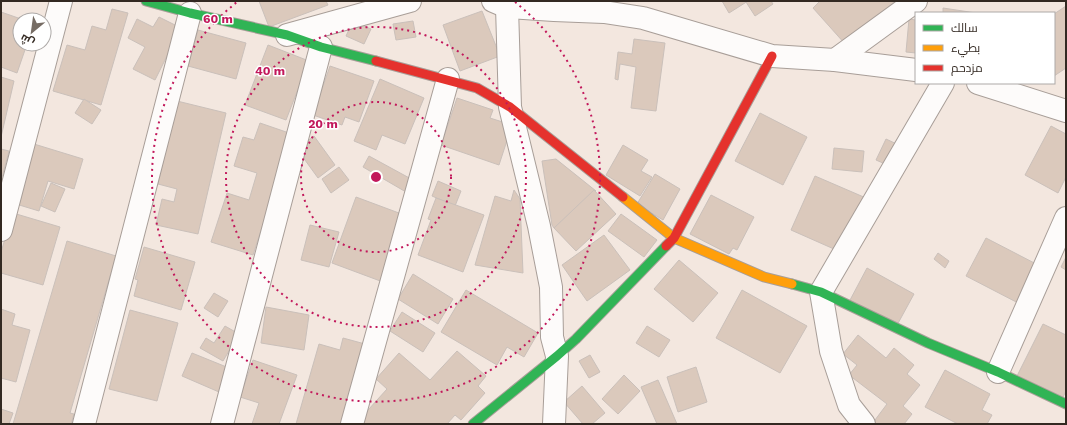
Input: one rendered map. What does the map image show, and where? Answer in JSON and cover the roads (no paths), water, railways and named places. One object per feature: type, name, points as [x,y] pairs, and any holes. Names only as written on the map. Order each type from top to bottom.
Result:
[{"type":"street","points":[[1,230],[61,1]]},
{"type":"street","points":[[146,1],[190,13],[286,35],[321,46],[477,88],[510,107],[674,238],[764,277],[821,292],[928,343],[998,372],[1066,404]]},
{"type":"street","points":[[286,35],[410,1]]},
{"type":"street","points":[[835,60],[916,1]]},
{"type":"street","points":[[554,424],[557,356],[552,337],[551,287],[539,226],[510,107],[500,4],[554,10],[612,6],[643,18],[772,56],[835,60],[915,70]]},
{"type":"street","points":[[84,424],[190,13]]},
{"type":"street","points":[[222,424],[321,46]]},
{"type":"street","points":[[473,424],[576,339],[674,238],[772,56]]},
{"type":"street","points":[[352,424],[448,79]]},
{"type":"street","points":[[864,424],[849,405],[831,352],[821,292],[942,84]]},
{"type":"street","points":[[981,84],[1066,111]]},
{"type":"street","points":[[998,372],[1066,218]]}]
